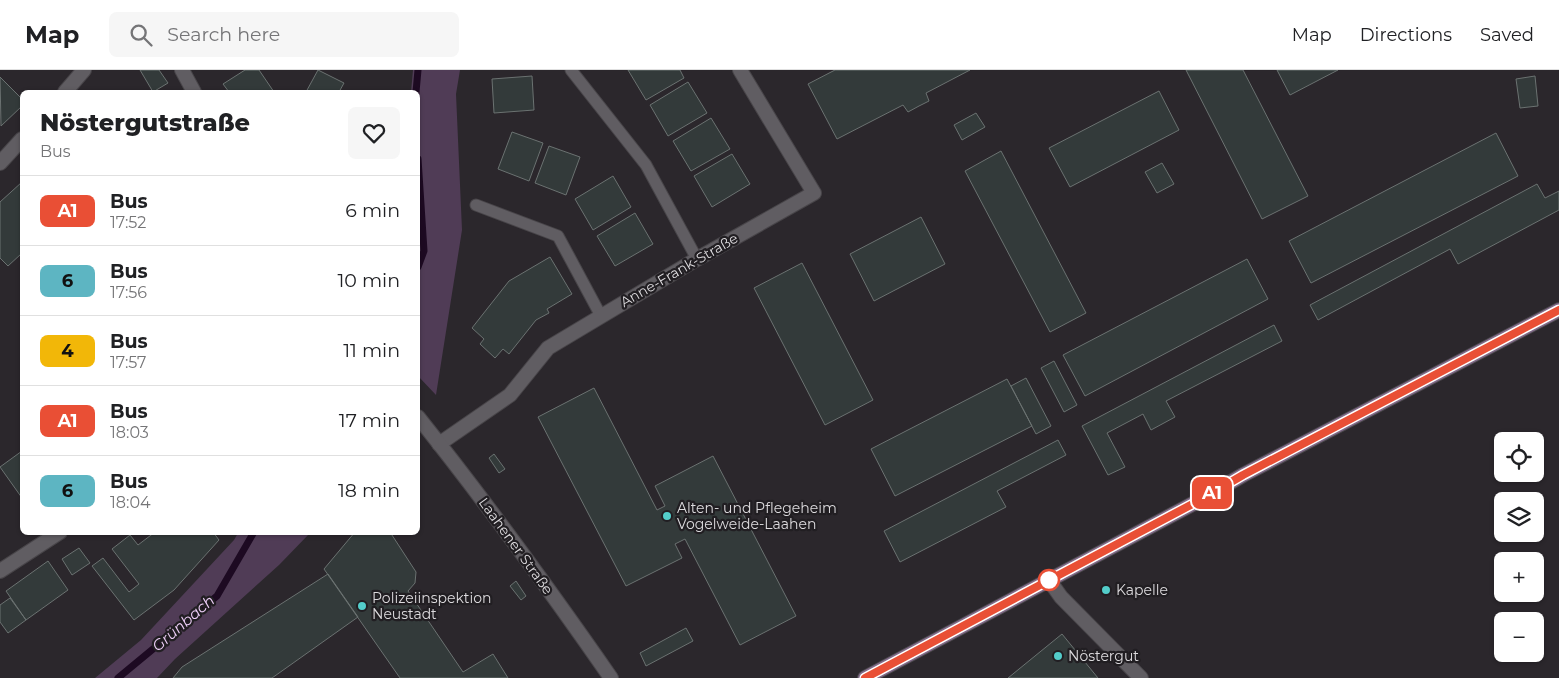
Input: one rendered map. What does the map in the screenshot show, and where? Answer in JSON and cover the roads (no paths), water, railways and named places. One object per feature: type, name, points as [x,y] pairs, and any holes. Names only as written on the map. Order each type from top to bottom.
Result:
[{"type":"main road","points":[[865,678],[883,674],[1049,580],[1202,499],[1243,475],[1559,310]]},
{"type":"street","points":[[67,90],[84,70]]},
{"type":"street","points":[[182,70],[193,90]]},
{"type":"street","name":"Anne-Frank-Straße","points":[[439,444],[510,395],[548,348],[814,192],[740,70]]},
{"type":"street","points":[[0,163],[20,141]]},
{"type":"street","name":"Laahener Straße","points":[[420,420],[535,570],[611,678]]},
{"type":"street","points":[[0,571],[55,535]]},
{"type":"street","points":[[1049,580],[1061,597],[1142,678]]},
{"type":"lane","points":[[571,70],[646,165],[697,259]]},
{"type":"lane","points":[[476,206],[558,236],[601,316]]},
{"type":"waterway","name":"Grünbach","points":[[416,90],[418,70]]},
{"type":"waterway","name":"Grünbach","points":[[420,190],[424,251],[420,262]]},
{"type":"waterway","name":"Grünbach","points":[[118,678],[217,596],[252,535]]},
{"type":"place","name":"Alten- und Pflegeheim Vogelweide-Laahen","points":[[667,516]]},
{"type":"place","name":"Kapelle","points":[[1106,590]]},
{"type":"place","name":"Polizeiinspektion Neustadt","points":[[362,606]]},
{"type":"place","name":"Nöstergut","points":[[1058,656]]}]
